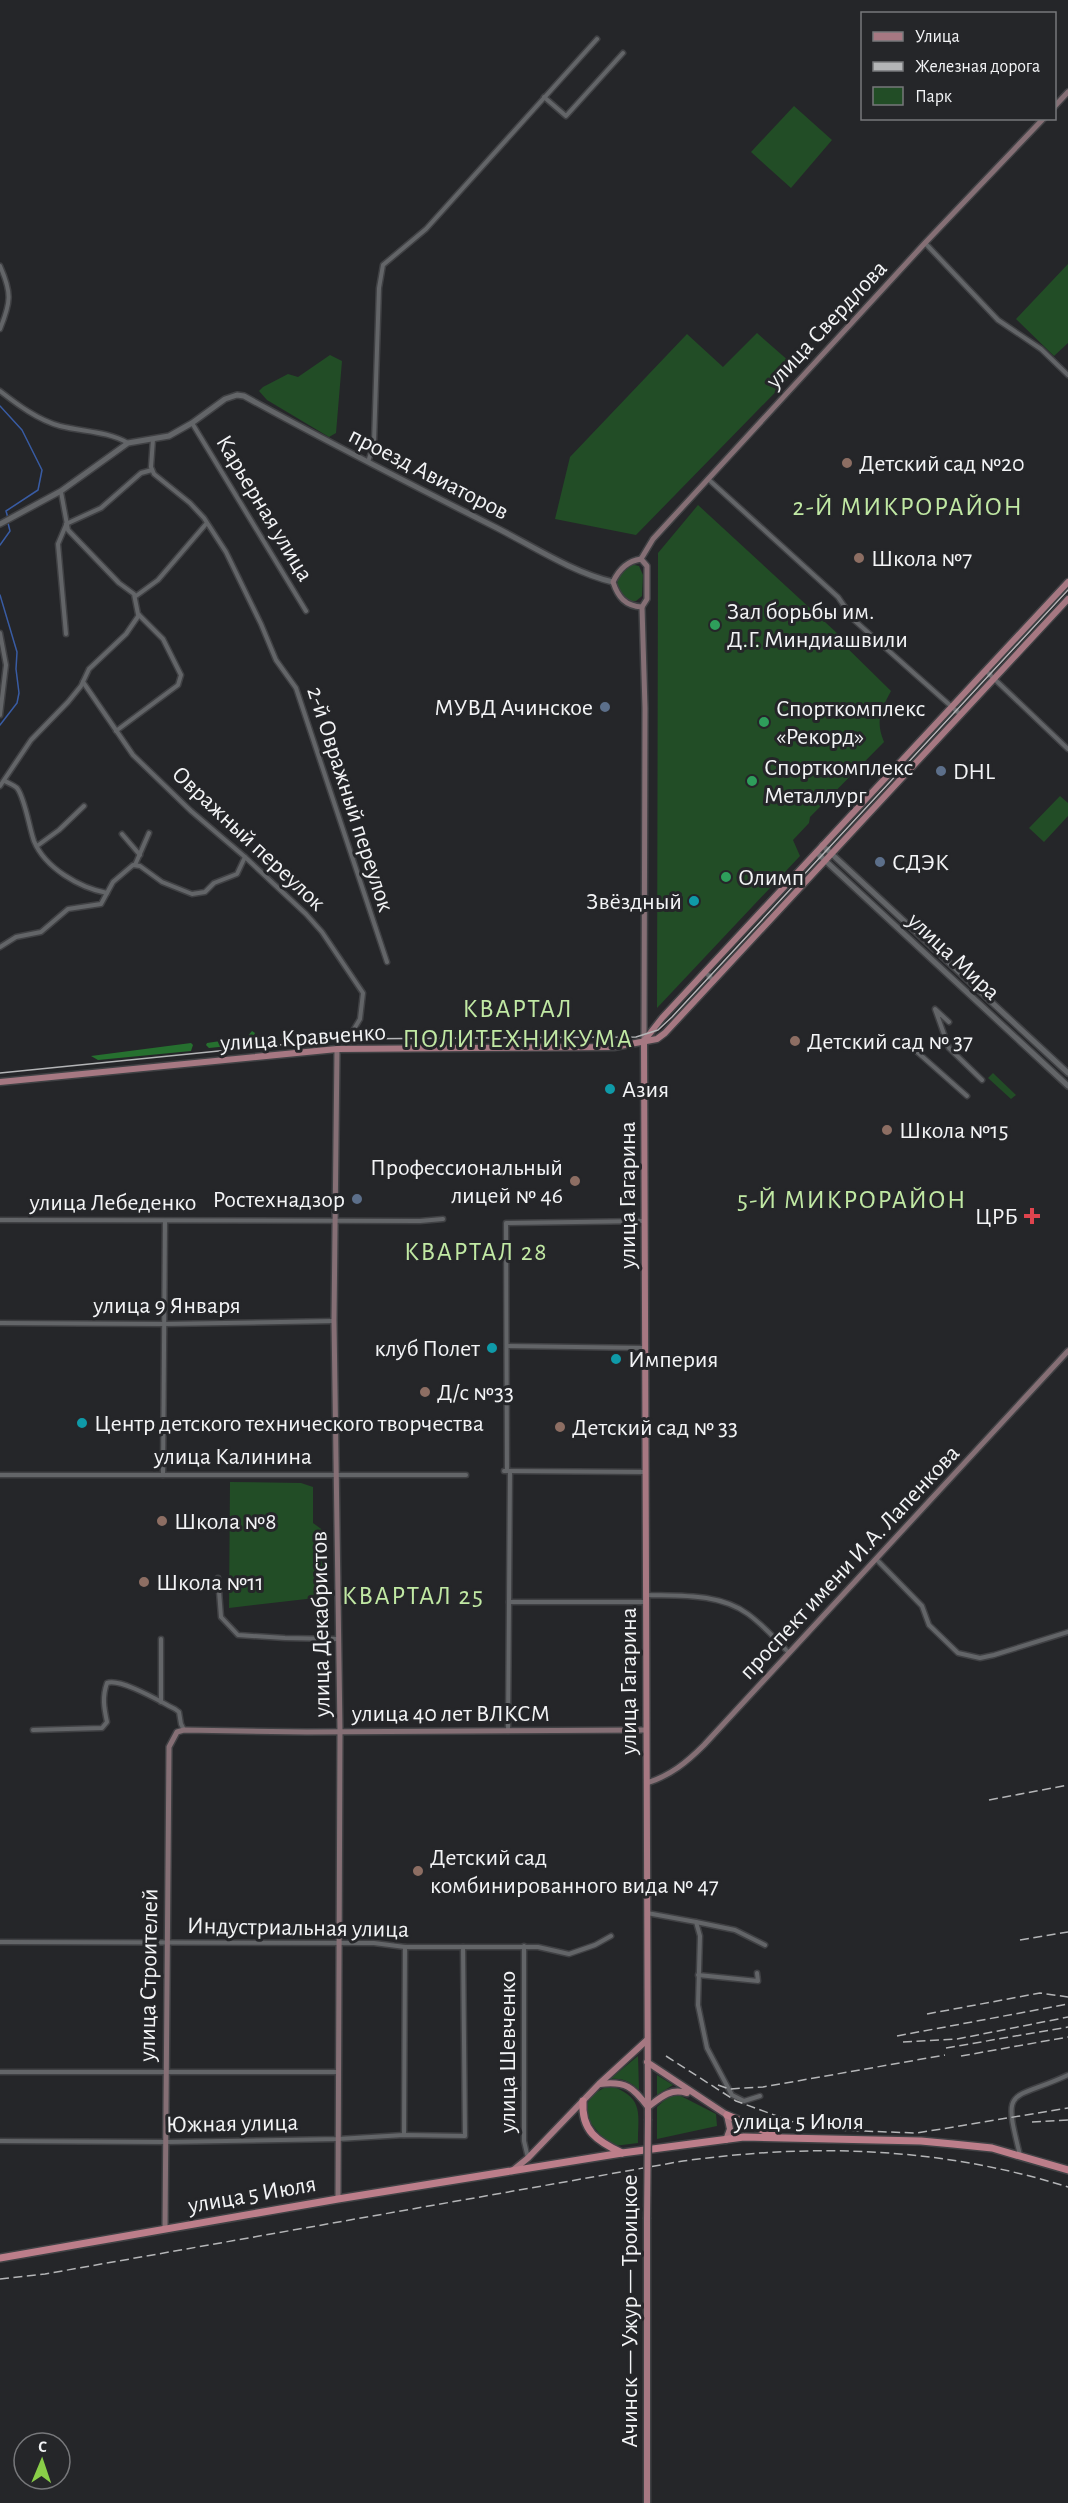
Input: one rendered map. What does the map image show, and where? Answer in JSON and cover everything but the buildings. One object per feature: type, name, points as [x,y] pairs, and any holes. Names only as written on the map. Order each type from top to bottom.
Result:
[{"type":"highway","points":[[583,2101],[582,2114],[585,2124],[602,2143],[622,2153]]},
{"type":"highway","points":[[727,2115],[782,2137]]},
{"type":"highway","name":"улица 5 Июля","points":[[0,2258],[338,2199],[622,2153],[726,2140],[782,2137],[921,2141],[992,2148],[1068,2170]]},
{"type":"main road","points":[[1056,105],[1068,92]]},
{"type":"main road","name":"улица Свердлова","points":[[641,559],[653,539],[1042,120]]},
{"type":"main road","points":[[641,559],[647,566],[648,591],[648,599],[642,607],[627,604],[616,592],[613,582],[616,575],[631,560],[641,559]]},
{"type":"main road","points":[[644,1041],[834,832],[1068,582]]},
{"type":"main road","name":"улица Кравченко","points":[[0,1082],[337,1049],[614,1047],[657,1039],[714,981],[1068,599]]},
{"type":"main road","name":"улица Гагарина","points":[[642,607],[645,708],[646,1913]]},
{"type":"main road","name":"улица Декабристов","points":[[337,1049],[334,1321],[340,1731],[338,2199]]},
{"type":"main road","name":"проспект имени И.А. Лапенкова","points":[[647,1783],[683,1766],[1068,1351]]},
{"type":"main road","name":"улица 40 лет ВЛКСМ","points":[[184,1730],[646,1730]]},
{"type":"main road","name":"улица Строителей","points":[[165,2229],[169,1747],[177,1732],[184,1730]]},
{"type":"main road","name":"Ачинск — Ужур — Троицкое","points":[[646,1913],[647,2503]]},
{"type":"main road","points":[[511,2172],[528,2158],[599,2084],[647,2040]]},
{"type":"main road","points":[[647,2062],[727,2115],[730,2129],[726,2140]]},
{"type":"main road","points":[[599,2084],[616,2082],[632,2088],[648,2108],[668,2092],[677,2091],[694,2095]]},
{"type":"main road","points":[[528,2158],[529,2169]]},
{"type":"street","points":[[368,462],[374,443],[379,288],[383,265],[426,229],[597,39]]},
{"type":"street","points":[[544,97],[566,116],[623,52]]},
{"type":"street","points":[[926,243],[998,320],[1041,349],[1068,375]]},
{"type":"street","points":[[0,266],[8,286],[10,299],[0,329]]},
{"type":"street","points":[[0,391],[41,418],[59,426],[114,435],[128,443]]},
{"type":"street","name":"проезд Авиаторов","points":[[192,423],[231,396],[244,396],[368,462],[598,578],[613,582]]},
{"type":"street","points":[[2,523],[61,491],[128,443],[169,436],[192,423]]},
{"type":"street","name":"Карьерная улица","points":[[192,423],[306,611]]},
{"type":"street","points":[[66,634],[58,544],[66,524],[101,508],[144,471],[152,470],[153,440]]},
{"type":"street","name":"2-й Овражный переулок","points":[[152,470],[166,486],[194,506],[224,549],[276,660],[292,679],[303,703],[387,962]]},
{"type":"street","points":[[708,479],[838,597],[854,620],[961,715]]},
{"type":"street","points":[[61,491],[68,530],[119,583],[136,596],[139,615],[163,639],[182,678],[178,686],[116,731]]},
{"type":"street","points":[[136,596],[158,580],[206,524]]},
{"type":"street","points":[[0,786],[31,740],[68,702],[89,669],[126,634],[139,615]]},
{"type":"street","points":[[0,633],[6,664],[0,715]]},
{"type":"street","points":[[986,671],[1068,749]]},
{"type":"street","name":"Овражный переулок","points":[[83,681],[116,731],[147,769],[191,811],[245,856],[312,920],[362,988],[364,997],[360,1019],[354,1029]]},
{"type":"street","points":[[930,730],[939,738]]},
{"type":"street","points":[[5,781],[18,789],[36,846],[49,863],[86,887],[107,893]]},
{"type":"street","points":[[870,794],[879,802]]},
{"type":"street","points":[[36,846],[59,830],[84,806]]},
{"type":"street","points":[[834,832],[843,840]]},
{"type":"street","points":[[0,946],[16,938],[41,932],[68,909],[101,904],[116,879],[135,865],[149,833]]},
{"type":"street","points":[[122,834],[140,855]]},
{"type":"street","name":"улица Мира","points":[[822,845],[1068,1073]]},
{"type":"street","name":"улица Мира","points":[[816,852],[1068,1086]]},
{"type":"street","points":[[135,865],[140,866],[162,882],[188,893],[198,894],[205,892],[214,882],[237,874],[245,856]]},
{"type":"street","points":[[800,869],[809,877]]},
{"type":"street","points":[[771,901],[781,909]]},
{"type":"street","points":[[705,972],[714,981]]},
{"type":"street","points":[[949,1022],[935,1009],[949,1048],[982,1080]]},
{"type":"street","points":[[657,1025],[665,1033]]},
{"type":"street","points":[[1018,1039],[1023,1031]]},
{"type":"street","points":[[907,1043],[967,1096]]},
{"type":"street","name":"улица Лебеденко","points":[[0,1221],[443,1219]]},
{"type":"street","points":[[164,1475],[165,1221]]},
{"type":"street","points":[[508,1731],[506,1223],[644,1221]]},
{"type":"street","name":"улица 9 Января","points":[[0,1323],[164,1324],[334,1321]]},
{"type":"street","points":[[507,1346],[645,1348]]},
{"type":"street","points":[[507,1471],[646,1472]]},
{"type":"street","name":"улица Калинина","points":[[0,1475],[466,1475]]},
{"type":"street","points":[[876,1559],[922,1606],[929,1625],[958,1653],[980,1658],[1068,1632]]},
{"type":"street","points":[[218,1578],[220,1617],[238,1635],[338,1639]]},
{"type":"street","points":[[509,1602],[698,1597],[735,1607],[760,1623],[789,1653]]},
{"type":"street","points":[[161,1639],[161,1702]]},
{"type":"street","points":[[33,1730],[102,1728],[107,1722],[103,1701],[104,1690],[110,1681],[122,1684],[179,1712],[184,1730]]},
{"type":"street","points":[[646,1913],[735,1930],[765,1945]]},
{"type":"street","points":[[696,1922],[700,1936],[698,2005],[707,2048],[732,2095],[744,2101],[760,2096]]},
{"type":"street","name":"Индустриальная улица","points":[[0,1942],[374,1943],[405,1947],[524,1946],[547,1948],[568,1954],[595,1945],[611,1936]]},
{"type":"street","name":"улица Шевченко","points":[[524,1946],[524,2141],[528,2158]]},
{"type":"street","points":[[404,2134],[405,1947]]},
{"type":"street","name":"Южная улица","points":[[0,2141],[166,2142],[338,2139],[404,2134],[465,2136],[463,1947]]},
{"type":"street","points":[[698,1974],[758,1981],[757,1973]]},
{"type":"street","points":[[0,2072],[338,2072]]},
{"type":"street","points":[[1020,2155],[1011,2118],[1012,2100],[1019,2093],[1068,2075]]},
{"type":"green space","points":[[794,106],[832,140],[791,188],[751,152]]},
{"type":"green space","points":[[1068,264],[1068,343],[1054,356],[1016,319]]},
{"type":"green space","points":[[757,333],[798,369],[636,535],[555,519],[570,457],[687,334],[723,367]]},
{"type":"green space","points":[[330,355],[342,361],[336,433],[329,437],[267,400],[259,391],[288,374],[298,377]]},
{"type":"green space","name":"Спорткомплекс Металлург","points":[[698,505],[838,634],[836,637],[891,691],[880,715],[884,742],[810,817],[809,823],[793,840],[800,856],[657,1008],[658,553]]},
{"type":"green space","points":[[630,564],[639,566],[643,575],[642,596],[636,601],[627,601],[617,586],[618,576]]},
{"type":"green space","points":[[1060,796],[1068,803],[1068,816],[1044,842],[1029,828]]},
{"type":"green space","points":[[252,1031],[255,1033],[248,1044],[209,1048],[206,1045],[247,1037]]},
{"type":"green space","points":[[191,1043],[193,1045],[191,1051],[98,1060],[91,1056]]},
{"type":"green space","points":[[993,1073],[1016,1095],[1011,1099],[988,1078]]},
{"type":"green space","points":[[230,1482],[301,1483],[313,1487],[313,1523],[324,1531],[324,1597],[229,1608]]},
{"type":"green space","points":[[638,2056],[639,2090],[626,2081],[610,2079]]},
{"type":"green space","points":[[657,2075],[673,2085],[657,2095]]},
{"type":"green space","points":[[614,2087],[635,2102],[638,2116],[638,2143],[614,2146],[607,2143],[585,2116],[585,2106],[595,2093],[604,2088]]},
{"type":"green space","points":[[679,2095],[716,2114],[717,2126],[657,2139],[657,2107],[668,2097]]},
{"type":"waterway","points":[[0,406],[22,430],[42,470],[38,490],[6,511],[8,518]]},
{"type":"waterway","points":[[0,545],[10,531],[8,523]]},
{"type":"waterway","points":[[0,595],[17,652],[16,669],[19,693],[17,703],[0,725]]},
{"type":"tram line","points":[[0,1073],[339,1039],[636,1037],[658,1030],[1068,590]]},
{"type":"railway","points":[[989,1800],[1068,1785]]},
{"type":"railway","points":[[1020,1940],[1068,1932]]},
{"type":"railway","points":[[927,2014],[1040,1993],[1068,1997]]},
{"type":"railway","points":[[897,2036],[1068,2004]]},
{"type":"railway","points":[[903,2042],[957,2039],[1068,2017]]},
{"type":"railway","points":[[946,2048],[1068,2027]]},
{"type":"railway","points":[[961,2056],[1068,2037]]},
{"type":"railway","points":[[718,2085],[729,2089],[763,2087],[945,2055]]},
{"type":"railway","points":[[666,2056],[736,2101],[799,2124],[834,2130],[917,2133],[1068,2108]]},
{"type":"railway","points":[[1032,2122],[1068,2120]]},
{"type":"railway","points":[[0,2279],[45,2274],[683,2161],[732,2155],[829,2151],[925,2156],[1020,2174],[1068,2187]]},
{"type":"place","name":"Детский сад №20","points":[[847,463]]},
{"type":"place","name":"Школа №7","points":[[859,558]]},
{"type":"place","name":"Зал борьбы им. Д.Г. Миндиашвили","points":[[715,625]]},
{"type":"place","name":"МУВД Ачинское","points":[[605,707]]},
{"type":"place","name":"Спорткомплекс «Рекорд»","points":[[764,722]]},
{"type":"place","name":"DHL","points":[[941,771]]},
{"type":"place","name":"Спорткомплекс Металлург","points":[[752,781]]},
{"type":"place","name":"СДЭК","points":[[880,862]]},
{"type":"place","name":"Олимп","points":[[726,877]]},
{"type":"place","name":"Звёздный","points":[[694,901]]},
{"type":"place","name":"Детский сад № 37","points":[[795,1041]]},
{"type":"place","name":"Азия","points":[[610,1089]]},
{"type":"place","name":"Школа №15","points":[[887,1130]]},
{"type":"place","name":"Профессиональный лицей № 46","points":[[575,1181]]},
{"type":"place","name":"Ростехнадзор","points":[[357,1199]]},
{"type":"place","name":"ЦРБ","points":[[1032,1216]]},
{"type":"place","name":"клуб Полет","points":[[492,1348]]},
{"type":"place","name":"Империя","points":[[616,1359]]},
{"type":"place","name":"Д/с №33","points":[[425,1392]]},
{"type":"place","name":"Центр детского технического творчества","points":[[82,1423]]},
{"type":"place","name":"Детский сад № 33","points":[[560,1427]]},
{"type":"place","name":"Школа №8","points":[[162,1521]]},
{"type":"place","name":"Школа №11","points":[[144,1582]]},
{"type":"place","name":"Детский сад комбинированного вида № 47","points":[[418,1871]]},
{"type":"district","name":"2-Й МИКРОРАЙОН","points":[[908,506]]},
{"type":"district","name":"КВАРТАЛ ПОЛИТЕХНИКУМА","points":[[518,1023]]},
{"type":"district","name":"5-Й МИКРОРАЙОН","points":[[852,1199]]},
{"type":"district","name":"КВАРТАЛ 28","points":[[476,1251]]},
{"type":"district","name":"КВАРТАЛ 25","points":[[413,1595]]}]
